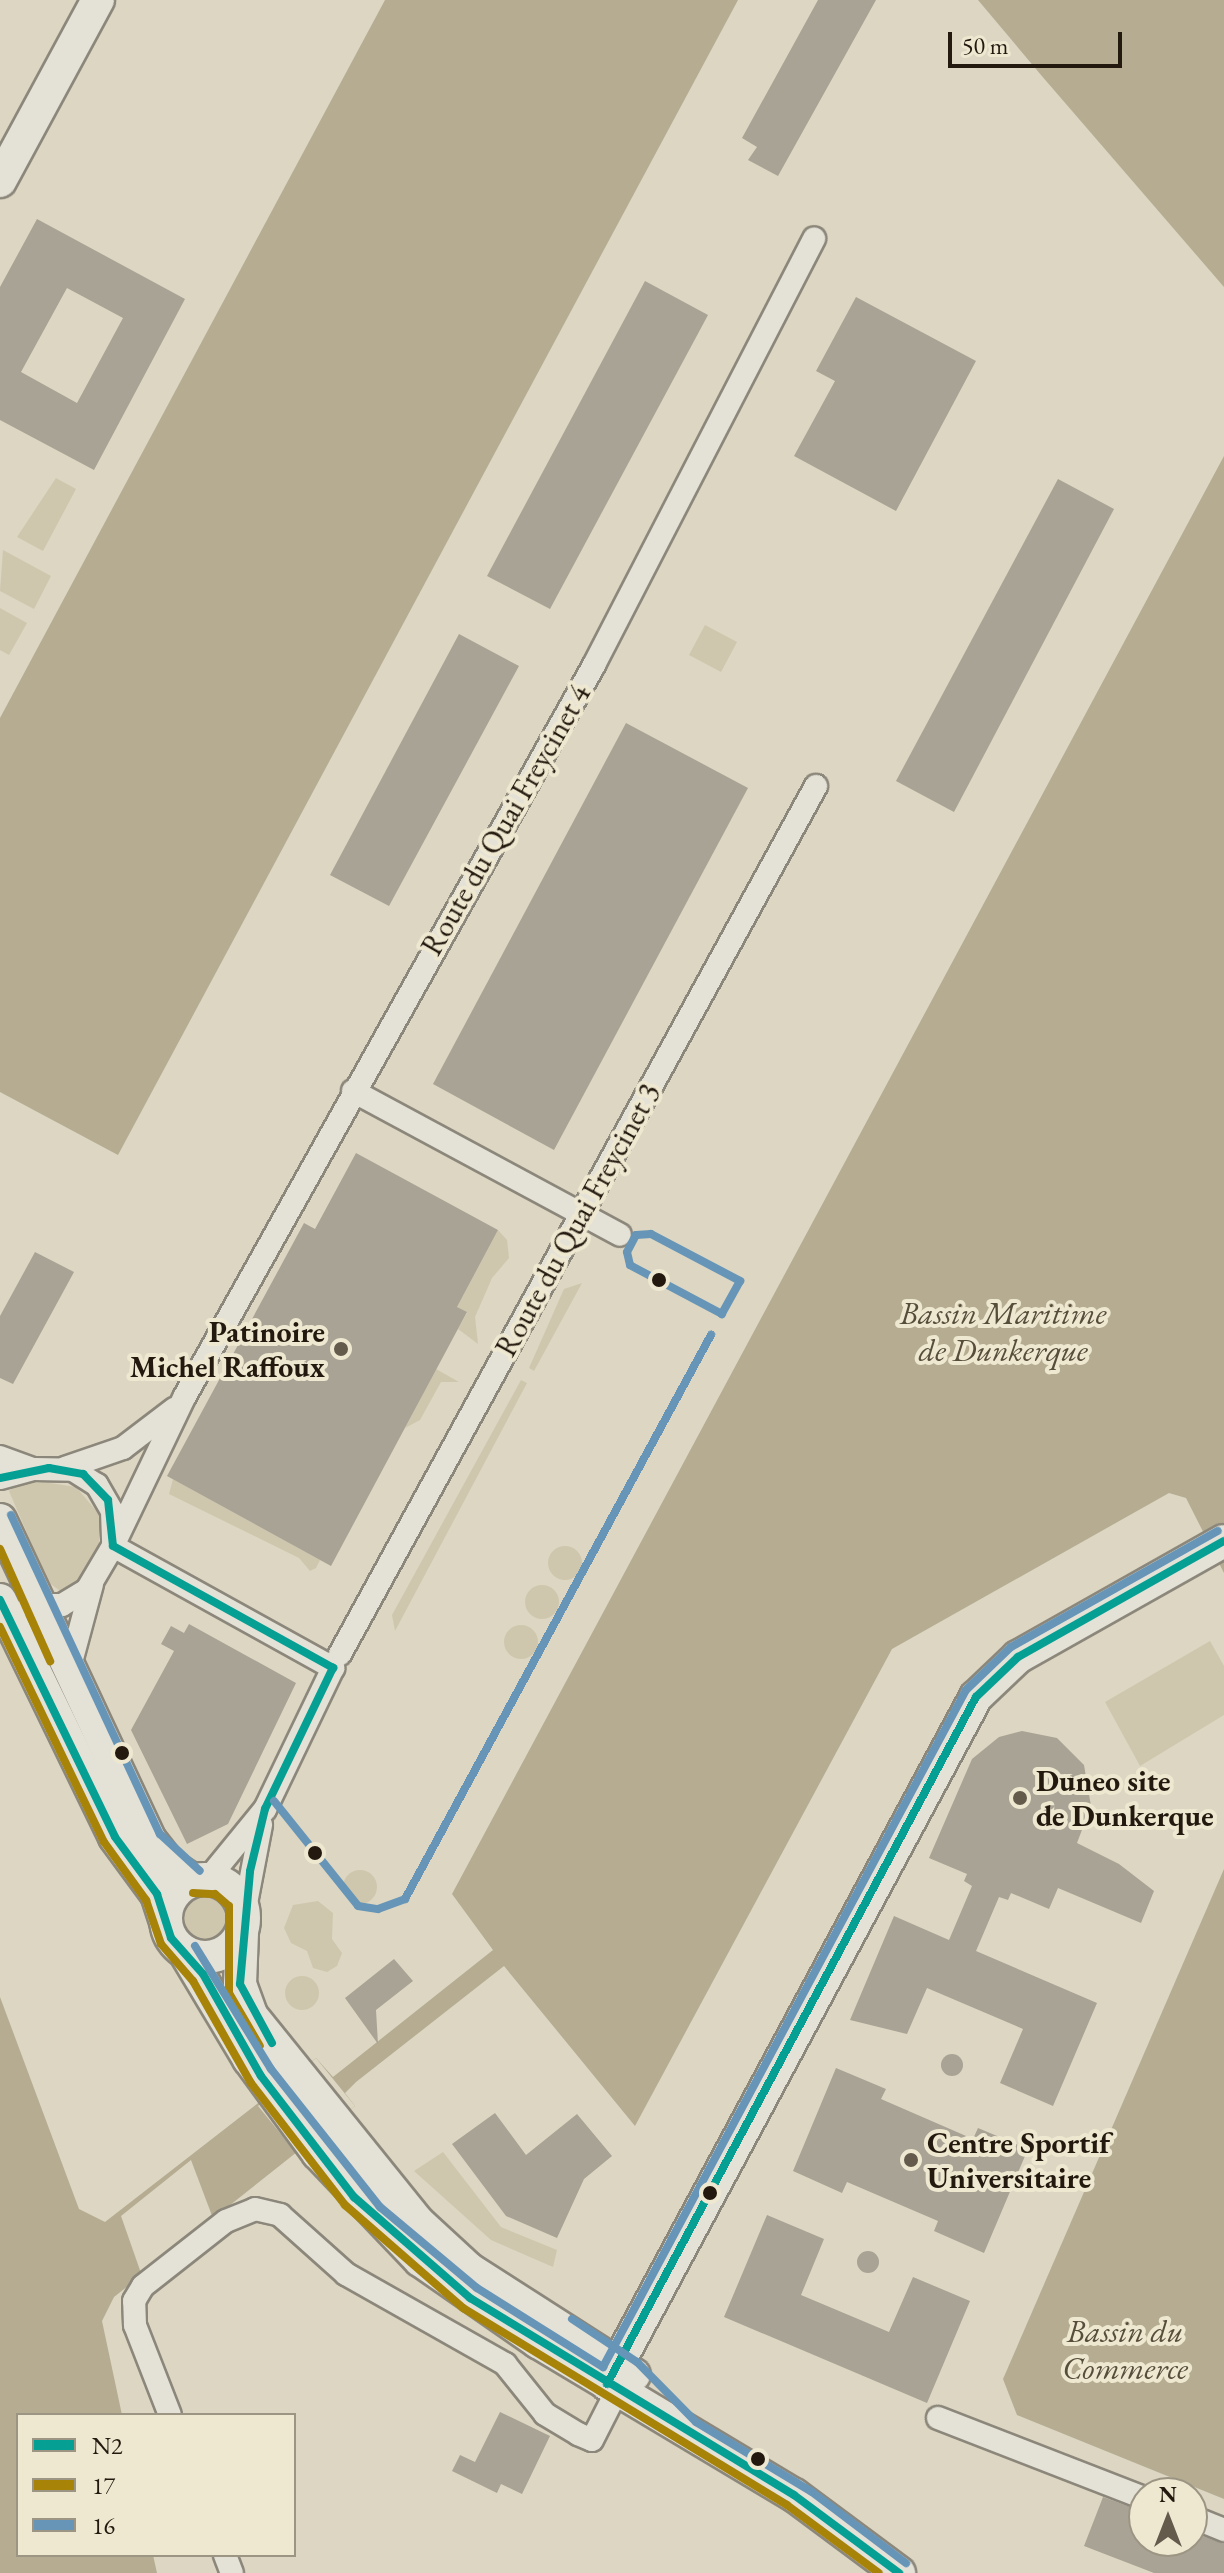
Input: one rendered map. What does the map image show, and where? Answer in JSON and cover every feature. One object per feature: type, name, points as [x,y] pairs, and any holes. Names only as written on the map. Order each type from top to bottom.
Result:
[{"type":"main road","points":[[0,181],[98,0]]},
{"type":"main road","points":[[0,1520],[150,1840],[170,1866],[200,1880],[231,1889],[243,1923],[244,1998],[272,2066],[318,2153],[420,2260],[618,2377]]},
{"type":"main road","points":[[618,2377],[976,1697],[1018,1657],[1224,1541]]},
{"type":"main road","points":[[0,1600],[115,1837],[157,1894],[166,1922],[185,1952],[272,2066],[344,2131],[456,2260],[689,2432],[806,2502],[899,2573]]},
{"type":"main road","points":[[166,1922],[175,1893],[200,1880]]},
{"type":"main road","points":[[185,1952],[219,1955],[243,1923]]},
{"type":"street","name":"Route du Quai Freycinet 4","points":[[69,1671],[92,1584],[185,1396],[594,665],[814,238]]},
{"type":"street","name":"Route du Quai Freycinet 3","points":[[243,1923],[265,1809],[337,1661],[816,786]]},
{"type":"street","points":[[353,1091],[620,1235]]},
{"type":"street","name":"Route du Quai Freycinet 4","points":[[63,1469],[123,1448],[185,1396]]},
{"type":"street","points":[[0,1457],[34,1469]]},
{"type":"street","points":[[0,1478],[34,1469],[63,1469],[83,1474],[102,1491],[112,1511],[113,1546],[337,1661]]},
{"type":"street","points":[[0,1588],[39,1607],[69,1603],[92,1584]]},
{"type":"street","name":"Route du Quai Freycinet 3","points":[[200,1880],[265,1809]]},
{"type":"street","points":[[169,2413],[133,2319],[134,2301],[143,2286],[226,2221],[255,2209],[280,2215],[346,2274],[505,2364],[545,2414],[570,2430],[592,2440],[618,2377]]},
{"type":"street","points":[[938,2418],[1128,2492]]},
{"type":"shaded area","points":[[56,478],[76,489],[43,551],[17,537]]},
{"type":"shaded area","points":[[3,550],[51,576],[34,609],[0,591]]},
{"type":"shaded area","points":[[0,608],[27,623],[9,655],[0,650]]},
{"type":"shaded area","points":[[705,625],[737,642],[721,672],[689,655]]},
{"type":"shaded area","points":[[498,1230],[507,1240],[509,1258],[492,1278],[475,1317],[478,1344],[458,1329],[467,1313],[457,1307]]},
{"type":"shaded area","points":[[582,1283],[534,1371],[529,1368],[564,1289]]},
{"type":"shaded area","points":[[436,1369],[459,1382],[441,1382],[420,1420],[405,1428]]},
{"type":"shaded area","points":[[521,1380],[527,1383],[395,1631],[392,1615]]},
{"type":"shaded area","points":[[23,1479],[76,1487],[99,1514],[99,1550],[80,1584],[63,1593],[48,1582],[9,1491]]},
{"type":"shaded area","points":[[173,1479],[320,1560],[316,1568],[310,1571],[299,1558],[169,1494]]},
{"type":"shaded area","points":[[565,1546],[577,1551],[582,1563],[577,1575],[565,1580],[553,1575],[548,1563],[553,1551]]},
{"type":"shaded area","points":[[542,1585],[554,1590],[559,1602],[554,1614],[542,1619],[530,1614],[525,1602],[530,1590]]},
{"type":"shaded area","points":[[521,1625],[533,1630],[538,1642],[533,1654],[521,1659],[509,1654],[504,1642],[509,1630]]},
{"type":"shaded area","points":[[1210,1641],[1224,1666],[1224,1715],[1140,1766],[1105,1702]]},
{"type":"shaded area","points":[[360,1870],[372,1875],[377,1887],[372,1899],[360,1904],[348,1899],[343,1887],[348,1875]]},
{"type":"shaded area","points":[[205,1896],[221,1902],[227,1918],[221,1934],[205,1940],[189,1934],[183,1918],[189,1902]]},
{"type":"shaded area","points":[[318,1901],[333,1913],[332,1939],[342,1953],[337,1966],[327,1972],[313,1968],[307,1951],[291,1943],[284,1928],[293,1905]]},
{"type":"shaded area","points":[[302,1976],[314,1981],[319,1993],[314,2005],[302,2010],[290,2005],[285,1993],[290,1981]]},
{"type":"shaded area","points":[[443,2152],[501,2227],[557,2250],[553,2267],[491,2240],[414,2171]]},
{"type":"water","points":[[385,0],[738,0],[118,1155],[0,1092],[0,718]]},
{"type":"water","points":[[978,0],[1224,0],[1224,287],[1041,75]]},
{"type":"water","name":"Bassin Maritime de Dunkerque","points":[[1224,456],[1224,1573],[1186,1498],[1169,1493],[892,1649],[635,2126],[504,1966],[356,2082],[345,2093],[355,2106],[114,2297],[102,2321],[122,2413],[16,2413],[16,2557],[153,2557],[157,2573],[0,2573],[0,1997],[79,2209],[105,2222],[316,2058],[333,2077],[493,1950],[452,1894]]},
{"type":"water","name":"Bassin du Commerce","points":[[1224,1869],[1224,2499],[1208,2493],[1208,2477],[1170,2477],[1017,2415],[1003,2379]]},
{"type":"pier","points":[[316,2058],[355,2106],[297,2154],[258,2106]]},
{"type":"pier","points":[[191,2160],[214,2221],[142,2276],[121,2216]]},
{"type":"building","points":[[818,0],[876,0],[778,176],[748,160],[757,147],[742,138]]},
{"type":"building","points":[[37,219],[185,299],[94,470],[0,420],[0,287]],"holes":[[[67,288],[123,318],[77,403],[21,372]]]},
{"type":"building","points":[[645,281],[708,315],[550,609],[487,576]]},
{"type":"building","points":[[856,297],[976,361],[896,511],[794,456],[835,381],[816,371]]},
{"type":"building","points":[[1058,479],[1114,509],[954,812],[896,781]]},
{"type":"building","points":[[459,634],[519,666],[389,906],[330,875]]},
{"type":"building","points":[[626,723],[748,788],[554,1150],[433,1084]]},
{"type":"building","name":"Patinoire Michel Raffoux","points":[[356,1153],[498,1230],[457,1307],[467,1312],[331,1566],[167,1476],[304,1223],[315,1229]]},
{"type":"building","points":[[35,1252],[74,1272],[13,1384],[0,1378],[0,1316]]},
{"type":"building","points":[[189,1624],[296,1683],[228,1824],[187,1844],[131,1730],[174,1651],[161,1644],[171,1626],[184,1633]]},
{"type":"building","points":[[1022,1731],[1057,1738],[1084,1765],[1091,1806],[1077,1843],[1119,1864],[1154,1891],[1141,1923],[1058,1888],[1049,1909],[1011,1893],[1008,1900],[999,1897],[976,1951],[1097,2003],[1053,2106],[1000,2083],[1023,2029],[927,1988],[907,2034],[850,2020],[894,1916],[949,1940],[972,1886],[964,1881],[967,1874],[929,1858],[972,1759],[999,1737]]},
{"type":"building","points":[[394,1959],[413,1981],[376,2010],[378,2044],[345,1998]]},
{"type":"building","points":[[952,2054],[960,2057],[963,2065],[960,2073],[952,2076],[944,2073],[941,2065],[944,2057]]},
{"type":"building","name":"Centre Sportif Universitaire","points":[[836,2068],[886,2089],[881,2099],[973,2139],[978,2128],[1028,2149],[984,2253],[934,2231],[938,2221],[847,2182],[842,2193],[793,2171]]},
{"type":"building","points":[[495,2113],[526,2155],[577,2114],[612,2156],[584,2179],[557,2238],[506,2216],[452,2144]]},
{"type":"building","points":[[767,2215],[824,2239],[801,2295],[889,2332],[913,2277],[970,2301],[927,2403],[724,2317]]},
{"type":"building","points":[[868,2251],[876,2254],[879,2262],[876,2270],[868,2273],[860,2270],[857,2262],[860,2254]]},
{"type":"building","points":[[500,2412],[550,2436],[522,2494],[501,2484],[497,2493],[452,2471],[460,2455],[475,2462]]},
{"type":"building","points":[[1103,2497],[1128,2506],[1128,2557],[1208,2557],[1208,2538],[1224,2544],[1224,2573],[1154,2573],[1084,2546]]},
{"type":"transit line","name":"16","points":[[651,1234],[740,1281],[722,1314],[630,1265],[627,1252],[636,1235],[651,1234]]},
{"type":"transit line","name":"16","points":[[274,1801],[358,1906],[378,1909],[405,1899],[711,1335]]},
{"type":"transit line","name":"N2","points":[[0,1478],[49,1468],[83,1474],[108,1500],[113,1546]]},
{"type":"transit line","name":"16","points":[[11,1515],[160,1834],[200,1871]]},
{"type":"transit line","name":"16","points":[[195,1946],[271,2069],[380,2207],[477,2288],[603,2367],[966,1690],[1011,1647],[1218,1531]]},
{"type":"transit line","name":"N2","points":[[607,2384],[976,1697],[1018,1657],[1224,1541]]},
{"type":"transit line","name":"N2","points":[[113,1546],[333,1668]]},
{"type":"transit line","name":"17","points":[[0,1549],[50,1661]]},
{"type":"transit line","name":"N2","points":[[0,1600],[115,1837],[157,1894],[171,1938],[203,1974],[261,2076],[354,2197],[470,2298],[794,2495],[899,2573]]},
{"type":"transit line","name":"17","points":[[0,1627],[104,1842],[146,1900],[161,1944],[193,1981],[251,2083],[345,2205],[463,2308],[787,2505],[879,2573]]},
{"type":"transit line","name":"N2","points":[[272,2043],[240,1984],[250,1871],[265,1809],[333,1668]]},
{"type":"transit line","name":"17","points":[[193,1893],[215,1894],[229,1906],[229,1993],[260,2046]]},
{"type":"transit line","name":"16","points":[[572,2319],[637,2362],[696,2422],[812,2492],[906,2563]]},
{"type":"place","name":"Patinoire Michel Raffoux","points":[[341,1349]]},
{"type":"place","name":"Duneo site de Dunkerque","points":[[1020,1798]]},
{"type":"place","name":"Centre Sportif Universitaire","points":[[911,2160]]}]
